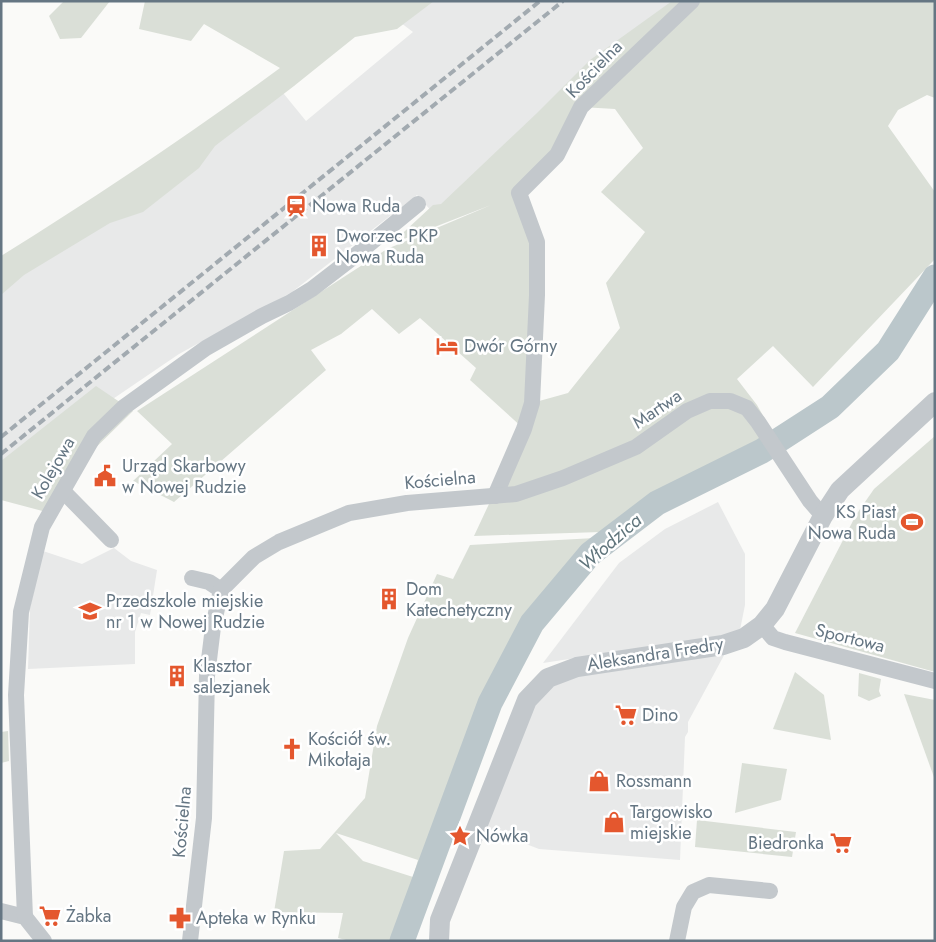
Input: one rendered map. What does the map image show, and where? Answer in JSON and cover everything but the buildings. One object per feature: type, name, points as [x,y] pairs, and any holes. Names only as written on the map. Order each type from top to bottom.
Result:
[{"type":"street","name":"Kościelna","points":[[190,941],[204,818],[207,676],[213,627],[221,590],[254,557],[325,521],[349,513],[407,503],[494,496],[524,430],[532,403],[537,242],[519,193],[557,155],[581,107],[692,1]]},
{"type":"street","name":"Kolejowa","points":[[25,917],[16,695],[21,612],[42,527],[94,436],[124,407],[206,348],[312,289],[418,204]]},
{"type":"street","name":"Martwa","points":[[494,496],[516,494],[608,460],[636,448],[687,411],[710,400],[730,401],[747,408],[810,501],[823,516]]},
{"type":"street","name":"Aleksandra Fredry","points":[[440,941],[440,920],[527,700],[548,678],[577,667],[723,645],[744,638],[762,625],[775,609],[823,516],[840,490],[935,402]]},
{"type":"street","points":[[63,491],[111,540]]},
{"type":"street","points":[[192,578],[210,582],[221,590]]},
{"type":"street","name":"Sportowa","points":[[762,625],[773,638],[785,642],[935,681]]},
{"type":"street","points":[[677,941],[684,907],[693,892],[709,885],[770,891]]},
{"type":"street","points":[[1,911],[25,917],[44,941]]},
{"type":"shaded area","points":[[64,1],[110,1],[81,38],[60,39],[49,16]]},
{"type":"shaded area","points":[[145,1],[434,1],[397,29],[355,37],[215,146],[199,168],[143,212],[110,223],[24,275],[1,295],[1,256],[142,165],[280,68],[204,24],[191,41],[139,29]]},
{"type":"shaded area","points":[[372,1],[679,1],[435,215],[417,195],[292,292],[179,354],[1,475],[1,271],[275,83],[306,121],[413,32]]},
{"type":"shaded area","points":[[672,1],[935,1],[935,98],[927,95],[898,110],[888,126],[935,192],[935,259],[813,387],[773,346],[737,379],[757,405],[776,438],[762,451],[657,503],[590,554],[532,623],[490,703],[402,941],[350,941],[338,938],[343,913],[274,912],[284,851],[320,849],[365,798],[377,726],[408,638],[437,574],[453,579],[470,545],[595,538],[601,532],[474,536],[524,429],[470,380],[476,368],[420,318],[399,334],[372,309],[341,334],[311,350],[326,370],[174,502],[133,481],[172,444],[137,411],[387,249],[491,205],[391,244],[433,205],[441,204],[590,60]],"holes":[[[581,107],[615,109],[643,148],[601,192],[645,232],[606,283],[620,328],[568,393],[532,403],[537,242],[519,193],[557,155]],[[336,833],[418,860],[413,877],[363,861]]]},
{"type":"shaded area","points":[[96,386],[133,411],[78,465],[50,513],[1,500],[1,461]]},
{"type":"shaded area","points":[[935,436],[935,672],[795,633],[856,515],[874,489]]},
{"type":"shaded area","points":[[718,502],[745,554],[745,605],[740,630],[728,635],[543,663],[619,563],[665,529]]},
{"type":"shaded area","name":"Przedszkole miejskie nr 1 w Nowej Rudzie","points":[[114,548],[131,561],[157,570],[150,615],[141,613],[135,632],[135,664],[28,669],[30,608],[43,551],[82,564]]},
{"type":"shaded area","points":[[735,635],[688,722],[688,732],[685,737],[680,860],[539,849],[485,828],[533,702],[554,686],[581,674]]},
{"type":"shaded area","points":[[795,672],[824,695],[831,740],[773,729]]},
{"type":"shaded area","points":[[859,673],[881,679],[879,691],[881,696],[869,701],[858,696]]},
{"type":"shaded area","points":[[904,694],[935,700],[935,780]]},
{"type":"shaded area","points":[[8,731],[9,761],[1,763],[1,732]]},
{"type":"shaded area","points":[[742,763],[787,769],[781,800],[735,813]]},
{"type":"shaded area","points":[[697,820],[796,832],[792,857],[695,847]]},
{"type":"waterway","name":"Włodzica","points":[[402,941],[490,703],[532,623],[590,554],[657,503],[762,451],[830,407],[888,351],[935,277]]},
{"type":"railway","points":[[1,437],[540,1]]},
{"type":"railway","points":[[1,454],[563,1]]},
{"type":"place","name":"Nowa Ruda","points":[[296,206]]},
{"type":"place","name":"Dworzec PKP Nowa Ruda","points":[[319,246]]},
{"type":"place","name":"Dwór Górny","points":[[447,346]]},
{"type":"place","name":"Urząd Skarbowy w Nowej Rudzie","points":[[105,476]]},
{"type":"place","name":"KS Piast Nowa Ruda","points":[[912,522]]},
{"type":"place","name":"Dom Katechetyczny","points":[[389,599]]},
{"type":"place","name":"Przedszkole miejskie nr 1 w Nowej Rudzie","points":[[90,611]]},
{"type":"place","name":"Klasztor salezjanek","points":[[177,676]]},
{"type":"place","name":"Dino","points":[[626,715]]},
{"type":"place","name":"Kościół św. Mikołaja","points":[[292,749]]},
{"type":"place","name":"Rossmann","points":[[599,781]]},
{"type":"place","name":"Targowisko miejskie","points":[[614,822]]},
{"type":"place","name":"Nówka","points":[[460,836]]},
{"type":"place","name":"Biedronka","points":[[841,843]]},
{"type":"place","name":"Żabka","points":[[50,916]]},
{"type":"place","name":"Apteka w Rynku","points":[[180,918]]}]
